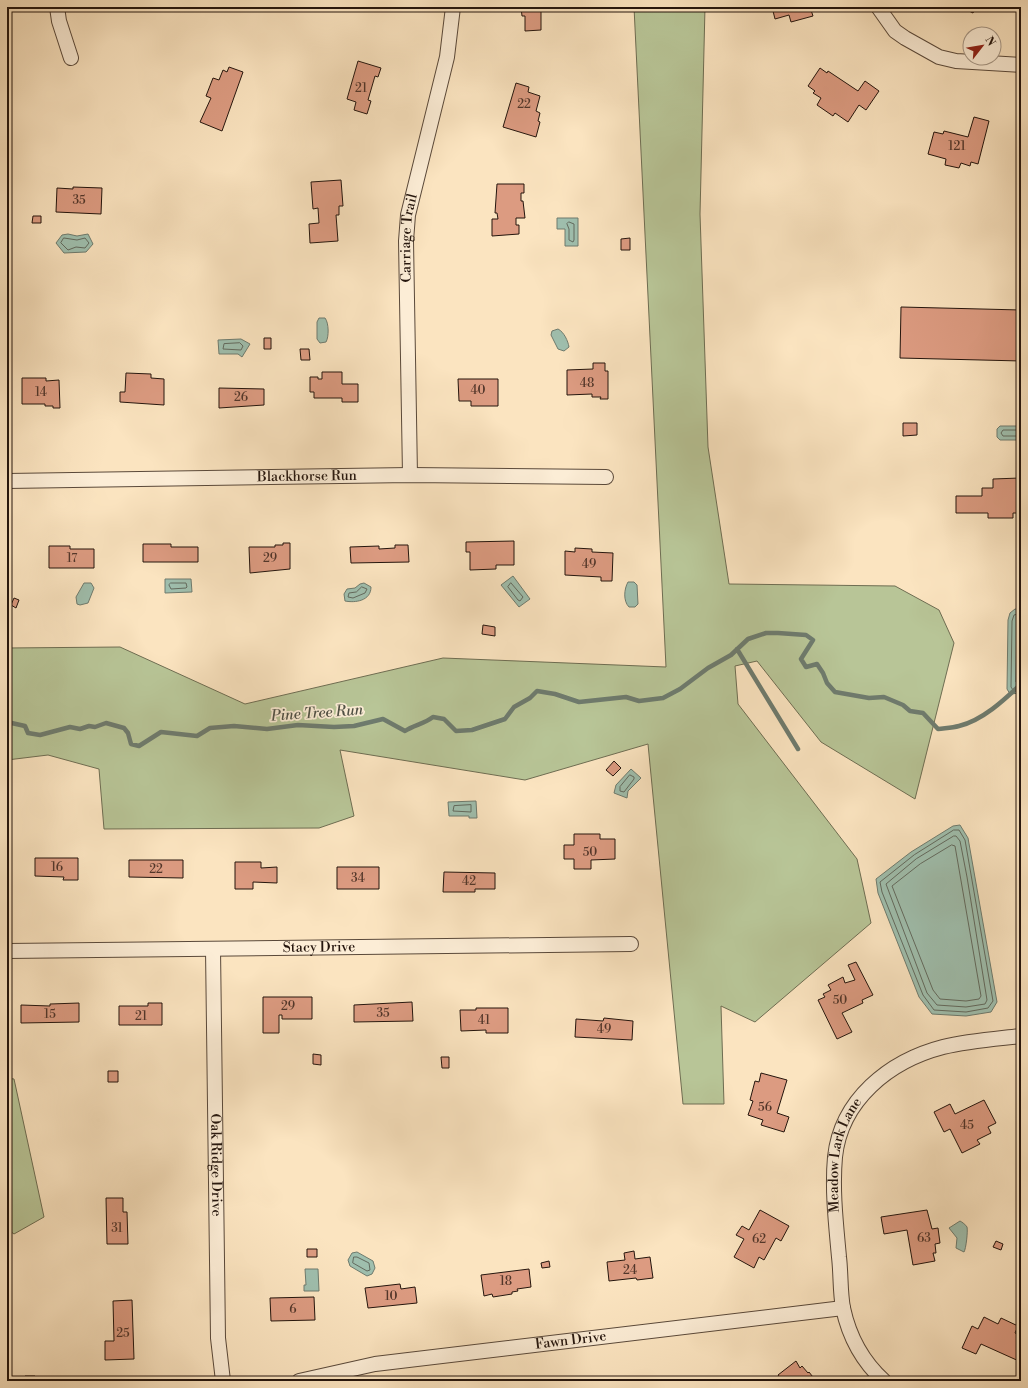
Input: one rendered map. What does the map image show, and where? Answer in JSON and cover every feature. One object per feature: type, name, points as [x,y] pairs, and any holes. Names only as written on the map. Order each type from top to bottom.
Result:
[{"type":"street","points":[[57,7],[59,21],[71,58]]},
{"type":"street","name":"Carriage Trail","points":[[410,475],[406,241],[408,214],[447,57],[453,7]]},
{"type":"street","points":[[878,7],[895,31],[939,56],[956,61],[1021,65]]},
{"type":"street","name":"Blackhorse Run","points":[[7,481],[410,475],[606,477]]},
{"type":"street","name":"Stacy Drive","points":[[7,951],[631,944]]},
{"type":"street","name":"Oak Ridge Drive","points":[[213,949],[218,1338],[222,1381]]},
{"type":"street","name":"Meadow Lark Lane","points":[[884,1381],[871,1369],[856,1346],[843,1308],[835,1212],[835,1156],[843,1126],[852,1108],[872,1083],[888,1072],[922,1055],[942,1048],[969,1042],[1021,1036]]},
{"type":"street","name":"Fawn Drive","points":[[299,1381],[375,1364],[843,1308]]},
{"type":"shaded area","points":[[634,7],[705,7],[700,214],[708,447],[729,584],[895,586],[939,610],[954,643],[915,799],[821,742],[757,661],[735,666],[738,704],[857,859],[871,923],[755,1022],[721,1006],[724,1104],[683,1104],[648,744],[525,780],[340,750],[354,816],[319,828],[104,829],[99,769],[48,755],[7,760],[7,648],[120,647],[245,704],[443,658],[666,667]]},
{"type":"shaded area","points":[[7,1078],[14,1079],[44,1217],[14,1234],[7,1229]]},
{"type":"water","points":[[557,218],[578,218],[578,246],[565,246],[565,229],[557,229]]},
{"type":"water","points":[[68,234],[77,236],[88,234],[93,244],[86,252],[64,253],[56,243],[62,235]]},
{"type":"water","points":[[319,318],[325,318],[328,330],[326,342],[320,343],[317,339],[317,322]]},
{"type":"water","points":[[558,329],[567,339],[569,347],[564,351],[558,349],[551,335],[552,331]]},
{"type":"water","points":[[241,339],[250,344],[242,357],[238,354],[219,354],[218,340]]},
{"type":"water","points":[[1000,426],[1021,426],[1021,440],[1000,440],[997,437],[997,429]]},
{"type":"water","points":[[513,576],[530,599],[519,607],[501,585]]},
{"type":"water","points":[[165,579],[191,579],[192,592],[165,593]]},
{"type":"water","points":[[628,582],[634,582],[637,585],[638,604],[635,607],[629,607],[626,602],[625,591]]},
{"type":"water","points":[[84,583],[91,583],[94,588],[88,603],[80,605],[77,604],[76,597]]},
{"type":"water","points":[[364,583],[371,587],[370,592],[365,598],[353,602],[345,601],[344,594],[347,589],[355,588]]},
{"type":"water","points":[[1015,609],[1021,609],[1021,693],[1010,694],[1007,689],[1008,620],[1010,613]]},
{"type":"water","points":[[631,769],[641,778],[628,791],[627,798],[614,793],[616,785]]},
{"type":"water","points":[[476,801],[477,818],[469,818],[469,816],[449,816],[448,802]]},
{"type":"water","points":[[960,825],[968,838],[997,1002],[991,1012],[966,1016],[932,1014],[919,997],[878,893],[876,879],[911,852],[953,826]]},
{"type":"water","points":[[960,1221],[967,1227],[967,1240],[964,1252],[956,1248],[957,1238],[949,1228]]},
{"type":"water","points":[[357,1252],[373,1261],[375,1268],[372,1274],[367,1276],[350,1266],[348,1260],[352,1253]]},
{"type":"water","points":[[305,1269],[318,1269],[319,1291],[304,1291],[304,1285],[306,1285]]},
{"type":"building","points":[[521,7],[541,7],[541,30],[525,31],[525,16],[522,16]]},
{"type":"building","points":[[772,7],[810,7],[813,16],[791,22],[789,15],[775,19]]},
{"type":"building","points":[[961,7],[976,7],[973,13]]},
{"type":"building","points":[[358,61],[381,68],[378,77],[375,76],[368,100],[371,101],[367,114],[354,110],[356,102],[347,99]]},
{"type":"building","points":[[229,67],[243,72],[222,131],[200,122],[211,98],[206,96],[213,78],[219,80],[223,70],[227,72]]},
{"type":"building","points":[[820,68],[827,73],[828,71],[858,91],[865,81],[879,91],[866,110],[859,105],[848,122],[835,113],[833,116],[817,105],[821,98],[813,93],[815,91],[808,86]]},
{"type":"building","points":[[516,83],[529,87],[528,92],[540,96],[536,111],[540,113],[538,121],[540,122],[536,137],[503,127]]},
{"type":"building","points":[[974,117],[989,121],[978,164],[971,162],[970,166],[961,163],[959,168],[945,165],[946,159],[928,154],[934,132],[943,134],[944,131],[968,137]]},
{"type":"building","points":[[341,180],[343,206],[339,206],[339,215],[336,215],[338,241],[310,243],[309,224],[319,223],[318,208],[313,209],[311,182]]},
{"type":"building","points":[[497,184],[524,184],[524,193],[521,193],[521,201],[523,201],[525,218],[516,218],[516,225],[519,225],[519,234],[492,236],[492,219],[498,219],[497,213],[495,213]]},
{"type":"building","points":[[73,187],[102,188],[101,214],[56,212],[57,188],[73,189]]},
{"type":"building","points":[[33,216],[41,216],[41,223],[32,223]]},
{"type":"building","points":[[630,238],[630,250],[621,250],[621,239]]},
{"type":"building","points":[[901,307],[1021,310],[1021,361],[900,358]]},
{"type":"building","points":[[264,338],[271,338],[271,349],[264,349]]},
{"type":"building","points":[[300,349],[309,349],[310,360],[301,360]]},
{"type":"building","points":[[593,363],[605,363],[605,371],[608,371],[608,399],[592,397],[592,394],[567,395],[567,370],[593,369]]},
{"type":"building","points":[[322,372],[342,372],[342,384],[358,384],[358,402],[342,402],[342,398],[314,398],[314,392],[310,392],[310,377],[318,377],[318,379],[322,379]]},
{"type":"building","points":[[126,373],[151,374],[151,378],[164,379],[164,405],[120,402],[120,392],[125,392]]},
{"type":"building","points":[[22,378],[46,378],[46,381],[59,380],[60,408],[45,406],[45,404],[22,404]]},
{"type":"building","points":[[458,379],[498,379],[498,406],[471,406],[471,401],[459,401]]},
{"type":"building","points":[[219,388],[264,389],[264,405],[219,408]]},
{"type":"building","points":[[903,423],[917,423],[917,435],[903,436]]},
{"type":"building","points":[[1020,478],[1021,506],[1018,506],[1018,513],[1013,513],[1013,518],[988,518],[988,513],[956,513],[956,496],[982,496],[982,488],[993,488],[993,479]]},
{"type":"building","points":[[514,541],[514,565],[496,565],[496,569],[470,570],[470,552],[466,552],[466,542]]},
{"type":"building","points":[[283,543],[290,543],[290,569],[250,573],[249,547],[275,547],[275,545],[283,545]]},
{"type":"building","points":[[143,544],[171,544],[171,547],[198,547],[198,562],[143,562]]},
{"type":"building","points":[[395,545],[408,545],[409,562],[351,563],[350,547],[379,546],[379,549],[395,548]]},
{"type":"building","points":[[49,546],[70,546],[70,549],[94,549],[94,568],[49,568]]},
{"type":"building","points":[[575,548],[592,549],[592,552],[613,553],[612,581],[601,581],[601,577],[565,575],[565,551],[575,552]]},
{"type":"building","points":[[14,598],[19,600],[16,608],[11,605]]},
{"type":"building","points":[[483,625],[495,627],[495,636],[482,634]]},
{"type":"building","points":[[614,761],[621,768],[613,776],[606,770]]},
{"type":"building","points":[[574,834],[600,834],[600,839],[615,839],[615,859],[591,860],[591,869],[574,869],[574,859],[564,859],[564,845],[574,845]]},
{"type":"building","points":[[35,858],[78,858],[78,880],[63,880],[64,877],[35,876]]},
{"type":"building","points":[[129,860],[183,860],[183,878],[129,877]]},
{"type":"building","points":[[235,862],[261,862],[261,868],[277,867],[277,883],[253,882],[253,889],[235,889]]},
{"type":"building","points":[[337,867],[379,867],[379,889],[337,889]]},
{"type":"building","points":[[444,872],[495,873],[495,889],[475,889],[475,892],[443,892]]},
{"type":"building","points":[[856,962],[873,995],[862,1000],[863,1003],[842,1013],[852,1032],[837,1039],[818,1000],[825,997],[823,994],[831,990],[828,985],[843,977],[845,983],[855,980],[848,965]]},
{"type":"building","points":[[263,997],[312,997],[312,1019],[282,1019],[282,1015],[279,1015],[279,1033],[263,1033]]},
{"type":"building","points":[[412,1002],[413,1021],[354,1022],[354,1005]]},
{"type":"building","points":[[79,1003],[79,1022],[21,1023],[21,1005],[50,1006],[50,1004]]},
{"type":"building","points":[[148,1003],[162,1003],[162,1025],[119,1025],[119,1006],[148,1006]]},
{"type":"building","points":[[476,1008],[508,1008],[508,1033],[486,1033],[486,1030],[461,1031],[460,1010],[476,1010]]},
{"type":"building","points":[[604,1018],[633,1021],[632,1040],[575,1037],[576,1019],[603,1021]]},
{"type":"building","points":[[313,1054],[321,1055],[321,1065],[313,1064]]},
{"type":"building","points":[[441,1057],[449,1057],[449,1068],[442,1068]]},
{"type":"building","points":[[108,1071],[118,1071],[118,1082],[108,1082]]},
{"type":"building","points":[[761,1073],[787,1080],[777,1113],[789,1117],[784,1132],[761,1125],[763,1120],[748,1115],[753,1101],[750,1100],[755,1081],[759,1082]]},
{"type":"building","points":[[984,1100],[996,1123],[988,1127],[991,1133],[977,1140],[980,1144],[962,1153],[950,1129],[944,1132],[934,1112],[950,1104],[955,1114]]},
{"type":"building","points":[[106,1198],[123,1198],[123,1212],[127,1212],[128,1244],[107,1244]]},
{"type":"building","points":[[760,1210],[789,1226],[781,1241],[776,1238],[764,1260],[759,1257],[754,1268],[734,1257],[744,1239],[736,1235],[742,1226],[749,1230]]},
{"type":"building","points":[[927,1210],[932,1229],[938,1228],[940,1243],[935,1244],[936,1253],[933,1253],[935,1261],[913,1265],[907,1230],[884,1234],[881,1217]]},
{"type":"building","points":[[996,1241],[1003,1244],[1001,1250],[993,1247]]},
{"type":"building","points":[[307,1249],[317,1249],[317,1257],[307,1257]]},
{"type":"building","points":[[634,1251],[635,1259],[650,1257],[653,1278],[609,1281],[607,1262],[625,1260],[624,1253]]},
{"type":"building","points":[[549,1261],[550,1267],[542,1268],[541,1263]]},
{"type":"building","points":[[529,1269],[531,1287],[517,1289],[518,1291],[512,1292],[512,1294],[493,1297],[492,1294],[484,1296],[481,1275]]},
{"type":"building","points":[[400,1284],[401,1289],[415,1287],[417,1303],[368,1308],[365,1288]]},
{"type":"building","points":[[314,1297],[315,1320],[271,1321],[270,1298]]},
{"type":"building","points":[[132,1300],[134,1359],[105,1360],[105,1341],[114,1341],[113,1301]]},
{"type":"building","points":[[984,1317],[998,1324],[1001,1318],[1018,1326],[1015,1333],[1021,1336],[1021,1362],[981,1344],[976,1354],[962,1348],[972,1326],[978,1329]]},
{"type":"building","points":[[796,1361],[800,1368],[802,1366],[816,1381],[782,1381],[778,1375]]},
{"type":"building","points":[[25,1376],[35,1376],[36,1381],[25,1381]]},
{"type":"waterway","name":"Pine Tree Run","points":[[7,722],[25,726],[28,733],[40,735],[70,727],[80,729],[89,726],[95,727],[106,723],[124,728],[128,733],[131,744],[139,746],[161,732],[197,736],[210,728],[234,726],[267,729],[298,725],[334,727],[354,726],[383,719],[405,731],[433,717],[444,719],[456,731],[472,730],[505,719],[514,707],[530,698],[537,691],[555,694],[579,702],[626,697],[639,701],[663,698],[680,689],[708,668],[731,655],[748,639],[766,633],[806,635],[813,640],[801,659],[806,667],[817,664],[827,683],[835,692],[869,698],[884,697],[903,705],[910,711],[923,713],[938,729],[959,726],[976,719],[993,709],[1021,684]]},
{"type":"waterway","points":[[737,649],[798,749]]}]
